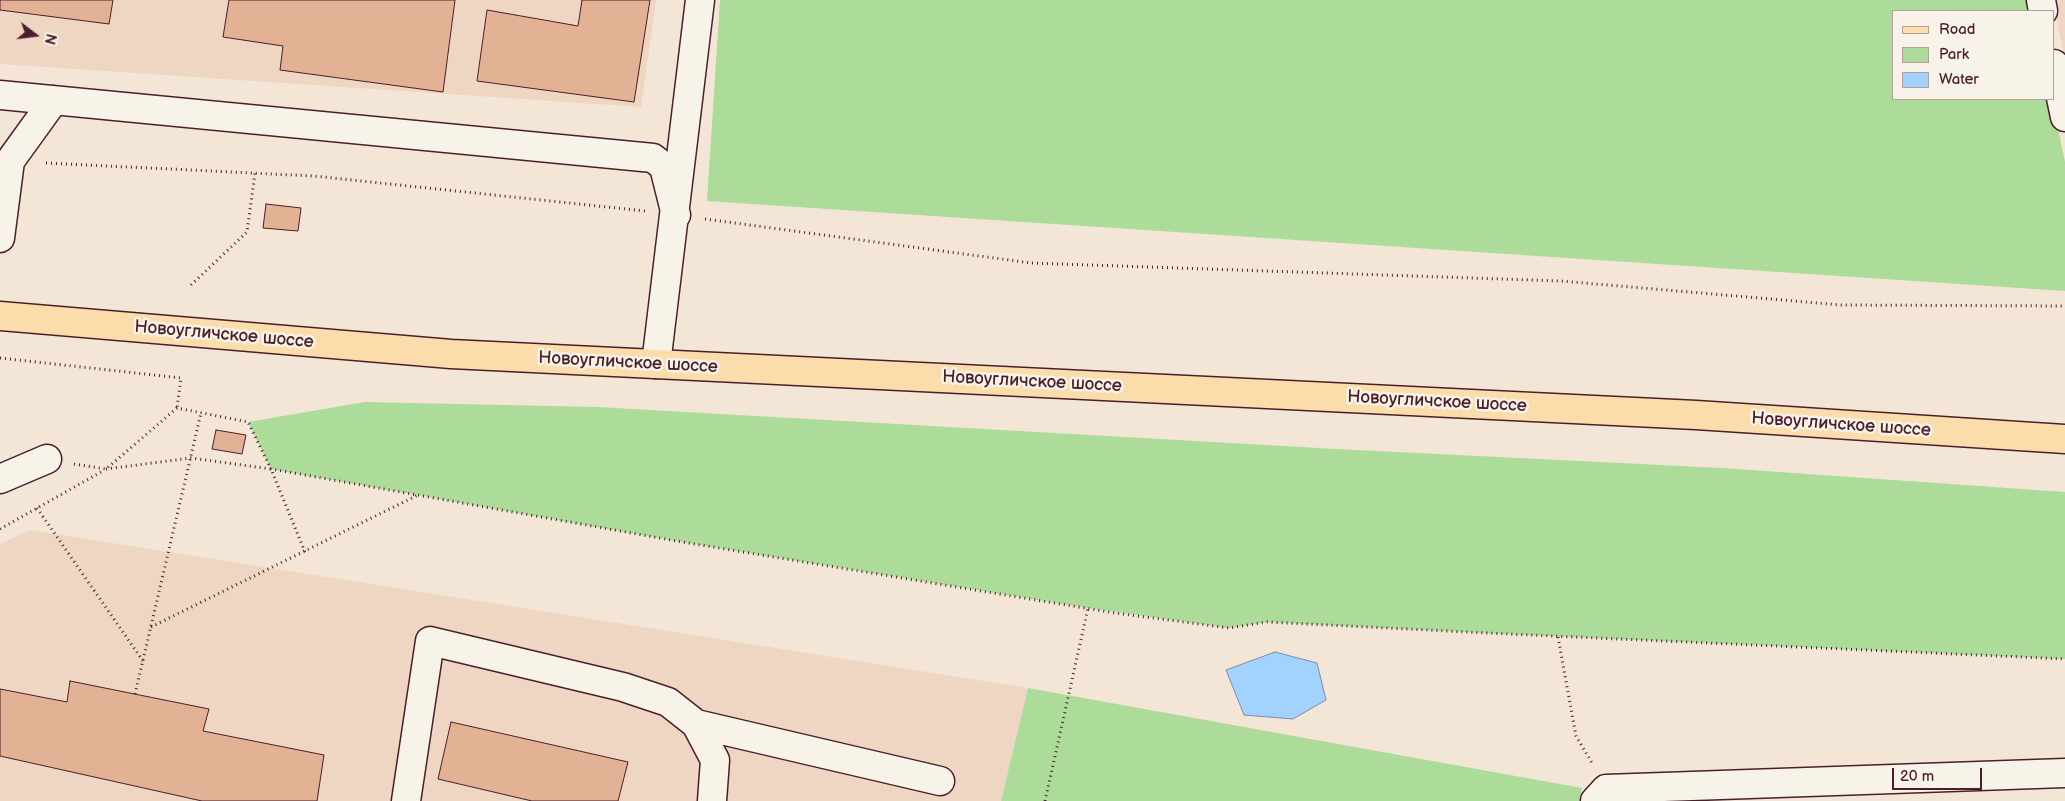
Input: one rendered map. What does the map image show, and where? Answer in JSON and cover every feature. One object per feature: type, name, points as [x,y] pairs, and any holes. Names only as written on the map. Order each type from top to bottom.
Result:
[{"type":"main road","name":"Новоугличское шоссе","points":[[0,316],[451,354],[1696,415],[2065,439]]},
{"type":"street","points":[[656,364],[676,214],[700,0]]},
{"type":"street","points":[[2055,69],[2065,118]]},
{"type":"street","points":[[0,95],[653,158],[664,167],[676,214]]},
{"type":"street","points":[[0,238],[10,161],[54,100]]},
{"type":"street","points":[[0,479],[47,459]]},
{"type":"street","points":[[406,801],[430,641],[622,687],[668,702],[696,724],[940,781]]},
{"type":"street","points":[[696,724],[714,760],[712,801]]},
{"type":"street","points":[[1600,795],[2065,773]]},
{"type":"path","points":[[10,161],[314,176],[676,214],[1031,262],[1562,281],[1841,305],[2065,306]]},
{"type":"path","points":[[192,285],[247,232],[255,173]]},
{"type":"path","points":[[0,358],[181,378],[177,408],[106,469]]},
{"type":"path","points":[[177,408],[248,422],[271,469],[305,552]]},
{"type":"path","points":[[135,694],[201,413]]},
{"type":"path","points":[[47,459],[106,469],[191,458],[271,469],[676,541],[1088,608],[1229,628],[1267,622],[1558,637],[2065,659]]},
{"type":"path","points":[[0,529],[101,472]]},
{"type":"path","points":[[151,627],[419,495]]},
{"type":"path","points":[[37,508],[143,661]]},
{"type":"path","points":[[1044,801],[1088,608]]},
{"type":"path","points":[[1558,637],[1576,736],[1600,795]]},
{"type":"shaded area","points":[[0,0],[656,0],[641,107],[0,64]]},
{"type":"shaded area","points":[[2053,0],[2065,0],[2065,61],[2055,10]]},
{"type":"shaded area","points":[[30,530],[1028,688],[1001,801],[0,801],[0,544]]},
{"type":"green space","points":[[720,0],[2032,0],[2035,10],[1892,10],[1892,100],[2052,100],[2065,162],[2065,291],[707,201]]},
{"type":"green space","points":[[365,402],[598,407],[1336,449],[1722,468],[2065,492],[2065,659],[1267,622],[1229,628],[1088,608],[676,541],[271,469],[248,422]]},
{"type":"green space","points":[[1028,688],[1582,788],[1580,801],[1001,801]]},
{"type":"water","points":[[1275,652],[1317,663],[1326,700],[1293,719],[1244,715],[1226,670]]},
{"type":"building","points":[[0,0],[113,0],[109,24],[0,10]]},
{"type":"building","points":[[229,0],[455,0],[443,92],[280,70],[283,46],[223,37]]},
{"type":"building","points":[[582,0],[650,0],[634,102],[477,81],[487,10],[578,26]]},
{"type":"building","points":[[266,204],[301,208],[298,231],[263,228]]},
{"type":"building","points":[[216,430],[246,435],[242,454],[212,449]]},
{"type":"building","points":[[70,681],[209,709],[203,731],[324,755],[317,801],[202,801],[0,756],[0,689],[67,702]]},
{"type":"building","points":[[451,722],[628,762],[618,801],[532,801],[438,779]]}]
